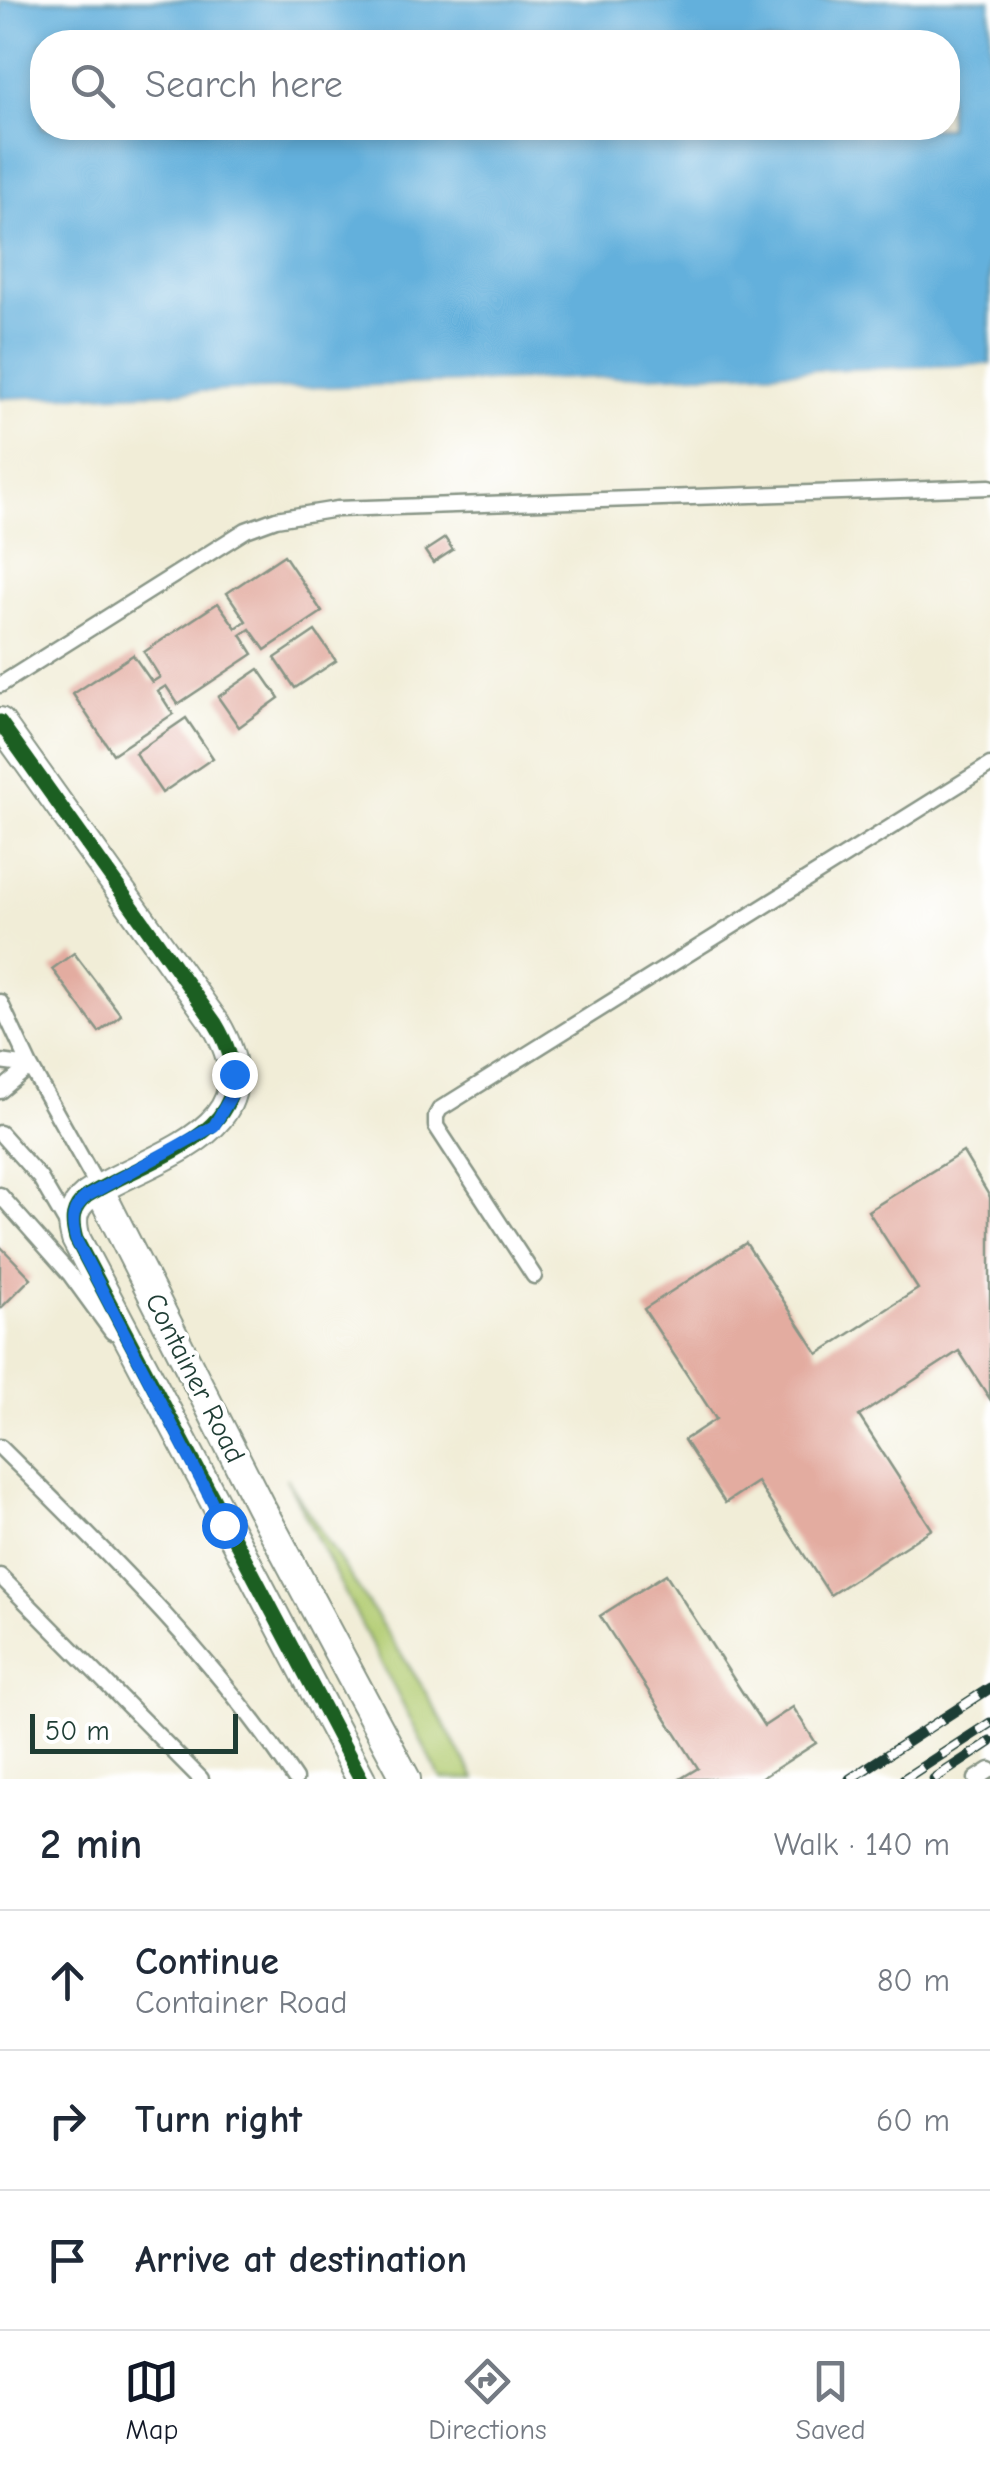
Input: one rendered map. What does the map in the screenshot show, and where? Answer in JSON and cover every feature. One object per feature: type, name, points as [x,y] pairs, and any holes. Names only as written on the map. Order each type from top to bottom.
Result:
[{"type":"street","points":[[0,722],[215,1023],[231,1057],[231,1096],[214,1126],[78,1204],[73,1213],[76,1240]]},
{"type":"street","name":"Container Road","points":[[99,1189],[260,1506],[406,1779]]},
{"type":"street","name":"Container Road","points":[[76,1240],[361,1779]]},
{"type":"lane","points":[[0,685],[220,544],[276,519],[338,508],[990,487]]},
{"type":"lane","points":[[534,1276],[436,1126],[440,1108],[990,765]]},
{"type":"lane","points":[[0,1002],[16,1040],[99,1189]]},
{"type":"lane","points":[[0,1036],[16,1040]]},
{"type":"lane","points":[[0,1062],[30,1066]]},
{"type":"lane","points":[[0,1090],[30,1066]]},
{"type":"lane","points":[[0,1133],[40,1178],[76,1240]]},
{"type":"lane","points":[[0,1195],[69,1273],[152,1385]]},
{"type":"lane","points":[[0,1447],[184,1634],[230,1686],[295,1779]]},
{"type":"lane","points":[[0,1576],[201,1779]]},
{"type":"lane","points":[[976,1779],[990,1770]]},
{"type":"green space","points":[[286,1478],[422,1686],[475,1779],[441,1779]]},
{"type":"water","points":[[0,0],[990,0],[990,365],[0,399]]},
{"type":"pier","points":[[990,365],[990,370],[0,404],[0,399]]},
{"type":"building","points":[[445,538],[453,550],[433,563],[425,551]]},
{"type":"building","points":[[284,555],[322,612],[265,650],[250,629],[241,635],[253,654],[178,704],[166,686],[158,691],[173,714],[113,754],[73,694],[133,655],[152,682],[160,677],[144,652],[218,603],[236,628],[246,621],[227,593]]},
{"type":"building","points":[[315,631],[336,661],[295,688],[275,658]]},
{"type":"building","points":[[259,669],[279,698],[239,727],[218,697]]},
{"type":"building","points":[[186,718],[213,758],[162,793],[135,753]]},
{"type":"building","points":[[74,953],[121,1015],[99,1032],[52,969]]},
{"type":"building","points":[[963,1152],[990,1197],[990,1399],[959,1351],[859,1416],[932,1529],[830,1595],[757,1482],[725,1503],[684,1440],[716,1419],[644,1309],[746,1243],[818,1354],[918,1289],[868,1211]]},
{"type":"building","points":[[0,1246],[31,1278],[0,1309]]},
{"type":"building","points":[[666,1574],[764,1726],[793,1707],[816,1743],[760,1779],[680,1779],[698,1768],[600,1616]]},
{"type":"railway","points":[[850,1779],[990,1688]]},
{"type":"railway","points":[[904,1779],[990,1723]]},
{"type":"railway","points":[[934,1779],[990,1742]]},
{"type":"cycle path","points":[[0,722],[215,1023],[231,1060],[232,1090],[221,1114],[201,1134],[175,1151],[87,1196],[75,1211],[74,1233],[361,1779]]},
{"type":"route","points":[[224,1525],[76,1240],[72,1225],[73,1213],[87,1196],[214,1126],[231,1096],[234,1074]]}]
